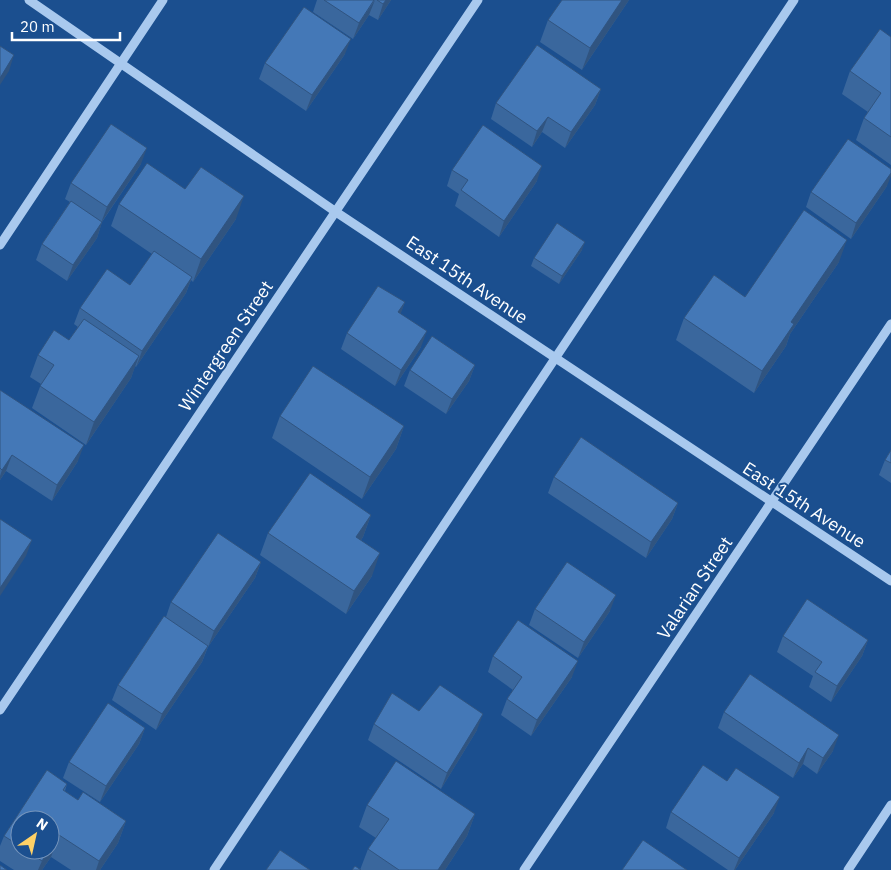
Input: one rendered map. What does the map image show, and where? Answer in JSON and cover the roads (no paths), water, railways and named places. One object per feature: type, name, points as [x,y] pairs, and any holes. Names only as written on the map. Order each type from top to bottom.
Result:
[{"type":"street","name":"East 15th Avenue","points":[[29,0],[336,212],[772,504],[891,581]]},
{"type":"street","points":[[0,244],[162,0]]},
{"type":"street","name":"Wintergreen Street","points":[[0,710],[478,0]]},
{"type":"street","points":[[214,870],[794,0]]},
{"type":"street","name":"Valarian Street","points":[[524,870],[772,504],[891,324]]},
{"type":"street","points":[[848,870],[891,805]]}]
